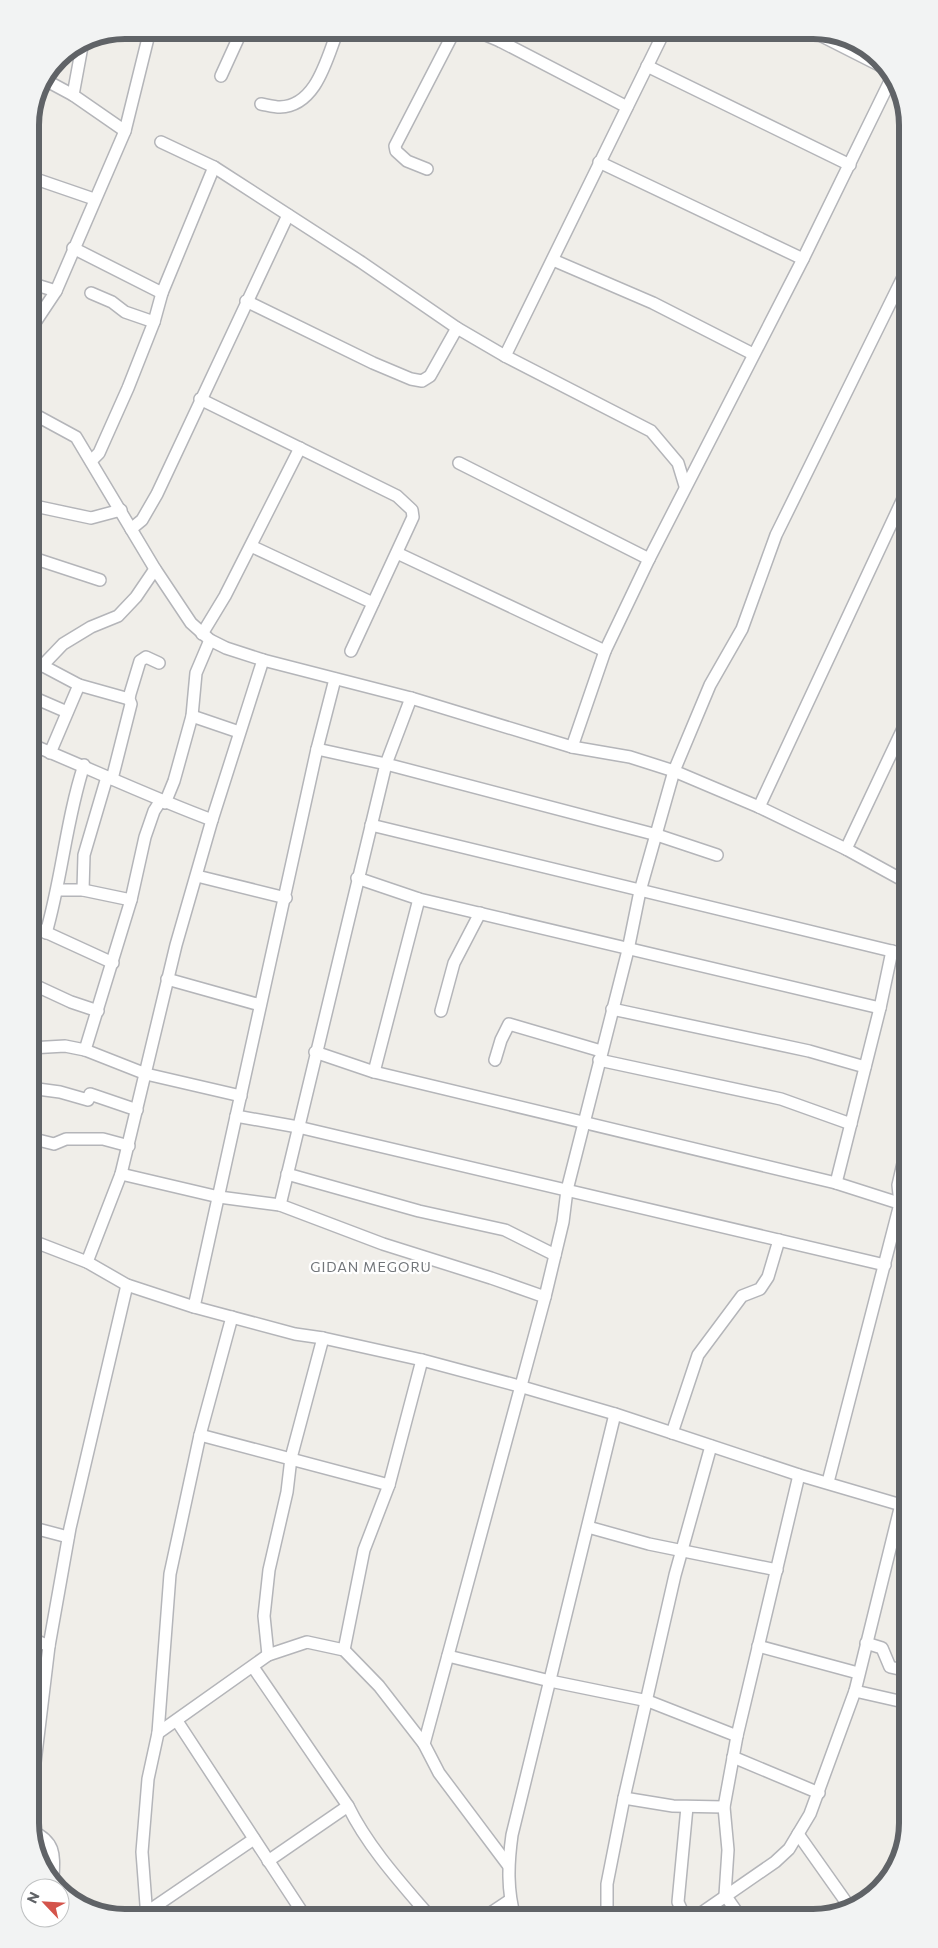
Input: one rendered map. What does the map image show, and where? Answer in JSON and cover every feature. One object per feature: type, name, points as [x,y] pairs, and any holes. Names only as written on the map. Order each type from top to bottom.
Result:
[{"type":"street","points":[[39,316],[56,291],[94,199],[125,131],[148,39]]},
{"type":"street","points":[[222,76],[238,39]]},
{"type":"street","points":[[261,104],[280,107],[292,104],[313,90],[334,39]]},
{"type":"street","points":[[427,169],[406,161],[396,151],[395,146],[450,39]]},
{"type":"street","points":[[495,39],[627,107]]},
{"type":"street","points":[[505,356],[660,39]]},
{"type":"street","points":[[830,40],[870,60]]},
{"type":"street","points":[[73,95],[81,51]]},
{"type":"street","points":[[647,66],[850,165]]},
{"type":"street","points":[[50,84],[73,95],[125,131]]},
{"type":"street","points":[[572,747],[605,651],[685,486],[803,259],[889,84]]},
{"type":"street","points":[[161,142],[214,167],[456,328],[505,356],[651,431],[678,463],[685,486]]},
{"type":"street","points":[[599,162],[803,259]]},
{"type":"street","points":[[91,461],[99,453],[106,440],[154,322],[162,293],[214,167]]},
{"type":"street","points":[[39,179],[94,199]]},
{"type":"street","points":[[130,529],[142,520],[157,494],[288,215]]},
{"type":"street","points":[[73,248],[162,293]]},
{"type":"street","points":[[553,260],[653,303],[752,354]]},
{"type":"street","points":[[39,286],[56,291]]},
{"type":"street","points":[[91,293],[112,302],[125,312],[154,322]]},
{"type":"street","points":[[424,1744],[519,1386],[545,1297],[567,1190],[628,950],[640,891],[674,771],[710,685],[742,629],[776,535],[899,296]]},
{"type":"street","points":[[246,301],[373,363],[411,379],[422,381],[430,376],[456,328]]},
{"type":"street","points":[[200,399],[397,496],[408,504],[412,510],[413,517],[351,651]]},
{"type":"street","points":[[39,417],[76,437],[121,510],[130,529],[191,623],[206,637],[226,648],[263,660],[411,698],[572,747],[630,757],[674,771],[759,807],[846,849],[899,878]]},
{"type":"street","points":[[85,1050],[132,900],[145,837],[154,811],[163,801],[174,781],[192,716],[195,679],[206,637],[300,448]]},
{"type":"street","points":[[459,463],[649,559]]},
{"type":"street","points":[[39,507],[91,518],[121,510]]},
{"type":"street","points":[[759,807],[899,507]]},
{"type":"street","points":[[251,546],[373,603]]},
{"type":"street","points":[[397,553],[605,651]]},
{"type":"street","points":[[39,560],[100,580]]},
{"type":"street","points":[[42,666],[63,644],[91,627],[118,616],[136,597],[155,569]]},
{"type":"street","points":[[83,890],[84,856],[110,778],[131,704],[129,699],[142,658],[146,657],[159,662]]},
{"type":"street","points":[[87,1262],[122,1174],[167,979],[212,820],[263,660]]},
{"type":"street","points":[[39,664],[78,685],[129,699]]},
{"type":"street","points":[[194,1307],[334,679]]},
{"type":"street","points":[[50,753],[78,685]]},
{"type":"street","points":[[280,1205],[315,1052],[386,764],[411,698]]},
{"type":"street","points":[[39,700],[67,712]]},
{"type":"street","points":[[192,716],[239,732]]},
{"type":"street","points":[[846,849],[899,737]]},
{"type":"street","points":[[39,748],[84,765],[163,801],[212,820]]},
{"type":"street","points":[[317,749],[386,764],[657,835],[717,856]]},
{"type":"street","points":[[46,933],[58,890],[73,800],[84,765]]},
{"type":"street","points":[[371,825],[899,953]]},
{"type":"street","points":[[197,876],[286,898]]},
{"type":"street","points":[[357,878],[418,900],[880,1008]]},
{"type":"street","points":[[58,890],[83,890],[132,900]]},
{"type":"street","points":[[374,1072],[418,900]]},
{"type":"street","points":[[441,1011],[454,963],[480,913]]},
{"type":"street","points":[[39,930],[113,963]]},
{"type":"street","points":[[836,1183],[880,1008],[892,951]]},
{"type":"street","points":[[167,979],[260,1005]]},
{"type":"street","points":[[39,987],[71,1002],[98,1011]]},
{"type":"street","points":[[612,1009],[809,1052],[865,1067]]},
{"type":"street","points":[[495,1060],[501,1040],[509,1024],[600,1056],[781,1099],[851,1124]]},
{"type":"street","points":[[39,1047],[65,1046],[85,1050],[146,1074],[241,1096]]},
{"type":"street","points":[[315,1052],[374,1072],[836,1183],[899,1203]]},
{"type":"street","points":[[39,1089],[60,1092],[88,1100],[90,1094],[137,1110]]},
{"type":"street","points":[[236,1116],[298,1127],[885,1265]]},
{"type":"street","points":[[39,1140],[54,1144],[66,1139],[103,1139],[129,1146]]},
{"type":"street","points":[[122,1174],[219,1197],[280,1205],[383,1244],[545,1297]]},
{"type":"street","points":[[287,1174],[419,1211],[505,1230],[555,1255]]},
{"type":"street","points":[[828,1482],[885,1265],[899,1221]]},
{"type":"street","points":[[672,1433],[698,1355],[742,1296],[760,1289],[768,1277],[779,1240]]},
{"type":"street","points":[[39,1243],[87,1262],[127,1285],[194,1307],[295,1334],[323,1338],[422,1360],[519,1386],[615,1414],[799,1475],[899,1504]]},
{"type":"street","points":[[39,1729],[49,1646],[68,1537],[127,1285]]},
{"type":"street","points":[[147,1909],[142,1852],[148,1779],[158,1733],[170,1574],[200,1435],[232,1317]]},
{"type":"street","points":[[268,1655],[264,1616],[269,1570],[288,1492],[291,1458],[323,1338]]},
{"type":"street","points":[[344,1650],[364,1550],[389,1485],[422,1360]]},
{"type":"street","points":[[512,1909],[510,1900],[508,1865],[512,1835],[615,1414]]},
{"type":"street","points":[[200,1435],[389,1485]]},
{"type":"street","points":[[607,1909],[607,1884],[624,1798],[682,1552],[711,1446]]},
{"type":"street","points":[[735,1909],[725,1895],[728,1850],[724,1807],[737,1736],[799,1475]]},
{"type":"street","points":[[706,1909],[775,1862],[789,1849],[819,1793],[855,1691],[858,1673],[899,1524]]},
{"type":"street","points":[[588,1527],[682,1552],[777,1570]]},
{"type":"street","points":[[39,1529],[68,1537]]},
{"type":"street","points":[[39,1642],[49,1646]]},
{"type":"street","points":[[158,1733],[268,1655],[307,1642],[344,1650],[379,1686],[424,1744],[439,1773],[508,1865]]},
{"type":"street","points":[[866,1643],[882,1648],[890,1666],[899,1668]]},
{"type":"street","points":[[758,1646],[858,1673]]},
{"type":"street","points":[[448,1656],[550,1681],[648,1701],[737,1736]]},
{"type":"street","points":[[253,1667],[348,1806],[356,1821],[423,1909]]},
{"type":"street","points":[[855,1691],[899,1701]]},
{"type":"street","points":[[176,1721],[299,1909]]},
{"type":"street","points":[[733,1756],[819,1793]]},
{"type":"street","points":[[624,1798],[687,1807],[724,1807]]},
{"type":"street","points":[[268,1861],[348,1806]]},
{"type":"street","points":[[681,1909],[678,1902],[687,1807]]},
{"type":"street","points":[[798,1834],[847,1903]]},
{"type":"street","points":[[40,1836],[48,1840],[50,1844],[54,1863],[54,1871]]},
{"type":"street","points":[[155,1909],[254,1839]]},
{"type":"street","points":[[496,1909],[510,1900]]},
{"type":"district","name":"GIDAN MEGORU","points":[[371,1266]]}]
